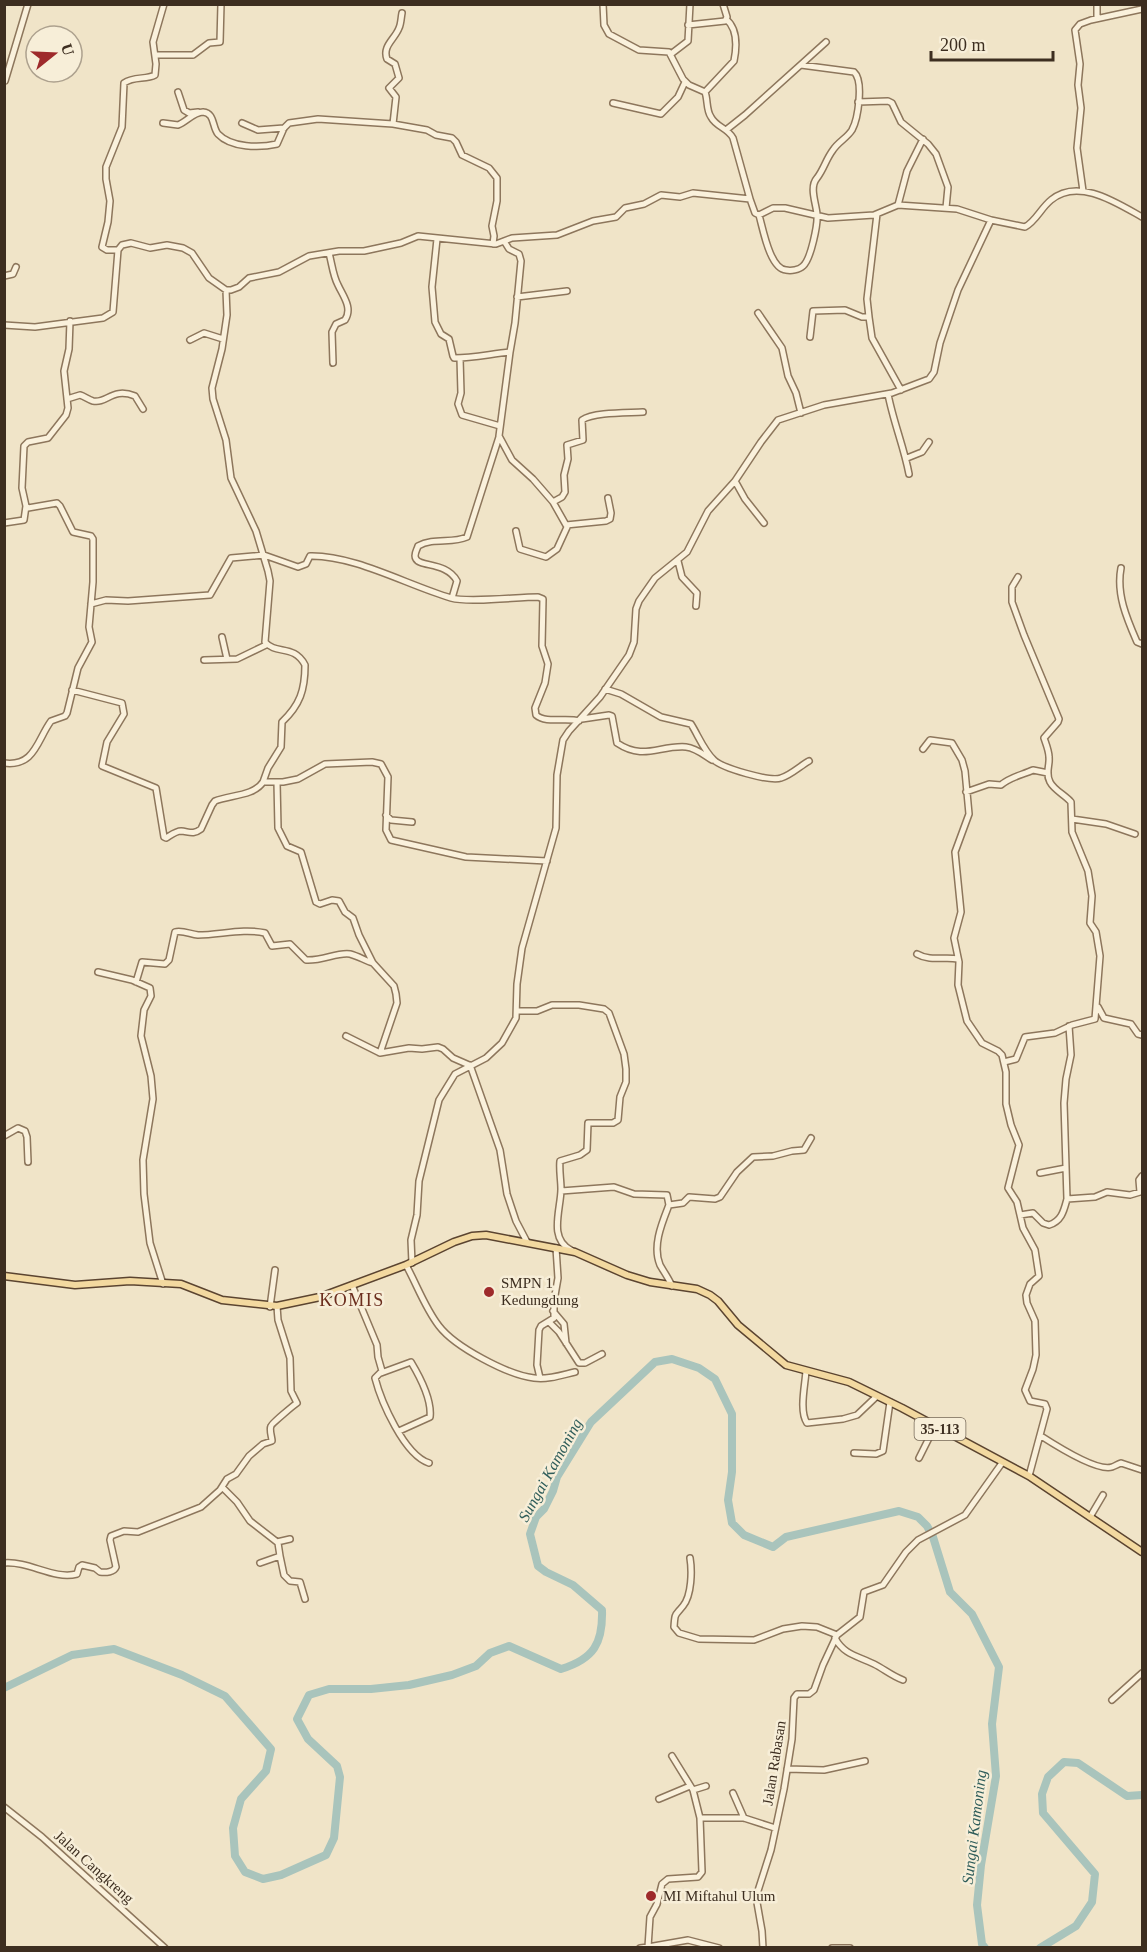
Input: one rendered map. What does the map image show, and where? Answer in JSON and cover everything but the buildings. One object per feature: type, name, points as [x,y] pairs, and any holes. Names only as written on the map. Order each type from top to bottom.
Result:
[{"type":"main road","name":"35-113","points":[[4,1276],[75,1285],[130,1281],[182,1284],[222,1300],[274,1306],[320,1297],[409,1264],[454,1242],[472,1236],[486,1235],[575,1252],[627,1275],[650,1282],[697,1289],[718,1301],[733,1320],[781,1362],[790,1367],[849,1382],[877,1395],[1029,1476],[1143,1552]]},
{"type":"street","points":[[5,81],[28,4]]},
{"type":"street","points":[[164,4],[153,42],[156,55],[155,76],[124,82],[122,127],[106,167],[110,201],[102,247],[107,250],[118,249],[122,245],[131,243],[150,248],[167,245],[183,248],[192,253],[210,278],[226,290],[239,287],[244,280],[253,276],[286,269],[305,257],[364,251],[401,243],[418,236],[493,244],[512,238],[559,235],[593,221],[616,217],[625,208],[644,204],[661,195],[680,197],[693,193],[750,199]]},
{"type":"street","points":[[156,55],[193,55],[209,43],[220,41],[221,4]]},
{"type":"street","points":[[603,4],[604,25],[609,34],[639,50],[667,51],[671,54],[676,70],[685,82],[705,92]]},
{"type":"street","points":[[671,54],[688,41],[690,4]]},
{"type":"street","points":[[705,92],[734,61],[735,31],[726,19],[723,4]]},
{"type":"street","points":[[1097,4],[1097,18]]},
{"type":"street","points":[[1083,191],[1077,148],[1081,108],[1078,85],[1080,64],[1075,30],[1083,22],[1143,9]]},
{"type":"street","points":[[393,124],[396,97],[389,88],[399,79],[395,64],[387,59],[386,54],[389,43],[398,30],[402,13]]},
{"type":"street","points":[[688,26],[726,19]]},
{"type":"street","points":[[726,130],[826,42]]},
{"type":"street","points":[[705,92],[710,116],[734,138],[750,199],[755,213],[759,215],[776,267],[782,270],[798,269],[808,260],[818,216],[815,181],[832,150],[851,130],[855,121],[859,80],[854,72],[801,65]]},
{"type":"street","points":[[613,103],[661,114],[678,97],[685,82]]},
{"type":"street","points":[[178,93],[184,110],[189,113],[199,112],[211,117],[219,135],[242,144],[277,144],[284,128],[289,123],[318,119],[393,124],[427,130],[439,136],[452,138],[463,155],[489,168],[497,178],[492,226],[493,244]]},
{"type":"street","points":[[858,102],[888,101],[892,103],[902,122],[923,139],[936,154],[948,187],[946,208]]},
{"type":"street","points":[[163,123],[178,125],[199,112]]},
{"type":"street","points":[[242,123],[258,130],[284,128]]},
{"type":"street","points":[[898,206],[907,171],[923,139]]},
{"type":"street","points":[[759,215],[773,208],[785,208],[828,218],[877,214],[898,206],[946,208],[1025,227],[1057,196],[1068,192],[1083,191],[1112,200],[1143,217]]},
{"type":"street","points":[[877,214],[866,305],[872,338],[901,390]]},
{"type":"street","points":[[575,1372],[540,1378],[516,1374],[490,1362],[448,1335],[437,1323],[409,1264],[411,1240],[417,1215],[419,1181],[425,1149],[439,1100],[455,1074],[486,1058],[502,1043],[513,1028],[518,1011],[517,984],[522,948],[556,828],[557,775],[561,748],[569,731],[605,689],[632,648],[639,601],[656,578],[689,549],[697,529],[708,512],[735,481],[775,423],[782,418],[824,405],[888,394],[929,379],[933,375],[940,343],[958,290],[991,220]]},
{"type":"street","points":[[437,239],[432,279],[435,322],[441,334],[449,339],[453,356],[471,358],[484,354],[510,352]]},
{"type":"street","points":[[452,598],[457,581],[453,574],[437,565],[419,562],[415,554],[418,546],[430,540],[458,540],[467,537],[499,436],[515,323],[520,256],[509,249],[504,241]]},
{"type":"street","points":[[4,325],[34,327],[103,318],[113,312],[118,249]]},
{"type":"street","points":[[329,253],[338,285],[345,296],[348,314],[345,320],[336,324],[332,332],[333,363]]},
{"type":"street","points":[[4,276],[14,274],[16,267]]},
{"type":"street","points":[[226,290],[227,315],[212,388],[213,399],[226,440],[231,478],[256,531],[270,581],[266,645]]},
{"type":"street","points":[[517,297],[567,291]]},
{"type":"street","points":[[810,337],[811,312],[848,310],[862,317],[869,317]]},
{"type":"street","points":[[758,313],[782,348],[801,413]]},
{"type":"street","points":[[4,523],[24,520],[26,506],[22,488],[24,447],[28,442],[41,440],[53,433],[66,415],[64,371],[69,349],[70,321]]},
{"type":"street","points":[[190,340],[204,333],[223,339]]},
{"type":"street","points":[[460,358],[461,393],[458,404],[462,416],[500,426]]},
{"type":"street","points":[[67,399],[80,395],[91,401],[98,401],[123,392],[135,396],[143,409]]},
{"type":"street","points":[[888,394],[899,439],[907,458],[909,474]]},
{"type":"street","points":[[553,502],[562,497],[565,492],[567,445],[583,440],[582,420],[592,416],[643,412]]},
{"type":"street","points":[[499,436],[512,460],[534,479],[553,502],[564,523],[568,525],[610,519],[608,498]]},
{"type":"street","points":[[907,458],[922,452],[929,442]]},
{"type":"street","points":[[735,481],[745,499],[764,523]]},
{"type":"street","points":[[4,763],[28,759],[33,755],[51,721],[65,716],[78,668],[92,642],[89,627],[93,539],[91,536],[73,532],[57,503],[28,508],[26,506]]},
{"type":"street","points":[[516,531],[520,549],[523,552],[546,556],[557,549],[568,525]]},
{"type":"street","points":[[91,604],[106,600],[128,602],[210,595],[231,558],[264,555],[298,567],[306,564],[310,556],[342,561],[363,566],[452,598],[543,598],[542,646],[548,663],[545,683],[538,696],[535,711],[537,717],[580,720],[609,715],[612,716],[617,742],[636,752],[687,747],[724,767],[775,779],[786,776],[809,761]]},
{"type":"street","points":[[678,561],[682,577],[698,594],[696,606]]},
{"type":"street","points":[[1121,568],[1119,586],[1125,612],[1137,642],[1143,644]]},
{"type":"street","points":[[1004,1062],[1016,1059],[1024,1038],[1055,1033],[1069,1026],[1095,1019],[1100,956],[1096,932],[1090,921],[1092,896],[1088,871],[1072,832],[1070,800],[1052,785],[1048,773],[1049,755],[1044,738],[1059,718],[1012,602],[1012,587],[1018,577]]},
{"type":"street","points":[[222,636],[227,659]]},
{"type":"street","points":[[72,690],[122,703],[124,714],[107,742],[102,766],[156,788],[164,837],[178,831],[193,834],[201,829],[215,801],[260,787],[281,747],[282,722],[297,706],[303,688],[305,669],[303,661],[293,651],[266,645],[240,658],[204,660]]},
{"type":"street","points":[[605,689],[621,694],[662,717],[692,724],[715,762]]},
{"type":"street","points":[[923,749],[930,740],[953,743],[965,771],[969,814],[955,852],[961,912],[954,938],[958,958],[958,984],[965,1019],[982,1043],[1000,1052],[1004,1062],[1006,1104],[1019,1145],[1008,1188],[1017,1202],[1024,1233],[1035,1250],[1039,1271],[1039,1276],[1030,1284],[1026,1295],[1026,1302],[1035,1321],[1036,1354],[1033,1369],[1024,1390],[1030,1401],[1047,1406],[1029,1476]]},
{"type":"street","points":[[263,782],[298,779],[325,764],[372,762],[381,764],[388,777],[386,830],[391,840],[466,857],[547,861]]},
{"type":"street","points":[[966,792],[989,784],[1001,785],[1008,779],[1024,775],[1030,770],[1048,773]]},
{"type":"street","points":[[277,782],[278,828],[287,846],[301,852],[316,902],[320,904],[332,900],[339,901],[345,912],[353,918],[373,963],[394,986],[397,1003],[380,1053]]},
{"type":"street","points":[[386,815],[391,820],[412,822]]},
{"type":"street","points":[[1072,819],[1106,824],[1135,834]]},
{"type":"street","points":[[136,982],[142,962],[165,964],[169,960],[175,932],[178,930],[196,935],[239,931],[265,933],[272,946],[290,944],[306,960],[323,960],[350,954],[373,963]]},
{"type":"street","points":[[917,954],[930,959],[958,958]]},
{"type":"street","points":[[98,972],[136,982],[150,988],[151,992],[144,1010],[141,1036],[151,1076],[153,1099],[143,1160],[144,1194],[150,1243],[163,1284]]},
{"type":"street","points":[[1095,1000],[1104,1018],[1131,1024],[1138,1034],[1143,1035]]},
{"type":"street","points":[[518,1011],[537,1011],[552,1005],[579,1005],[604,1009],[609,1013],[624,1054],[626,1082],[620,1098],[618,1120],[613,1123],[591,1122],[587,1124],[586,1150],[580,1155],[560,1161],[561,1191],[557,1233],[562,1244],[575,1252]]},
{"type":"street","points":[[1020,1215],[1035,1213],[1043,1223],[1051,1225],[1062,1214],[1067,1199],[1064,1103],[1071,1054],[1069,1026]]},
{"type":"street","points":[[346,1036],[380,1053],[409,1048],[438,1047],[444,1049],[453,1058],[470,1065],[500,1150],[507,1194],[516,1221],[527,1242]]},
{"type":"street","points":[[4,1136],[18,1128],[24,1131],[27,1137],[28,1162]]},
{"type":"street","points":[[669,1205],[683,1203],[689,1197],[715,1199],[720,1197],[737,1172],[753,1157],[804,1150],[811,1138]]},
{"type":"street","points":[[1040,1173],[1066,1168]]},
{"type":"street","points":[[1067,1199],[1095,1197],[1107,1192],[1134,1195],[1140,1192],[1138,1180],[1143,1176]]},
{"type":"street","points":[[561,1191],[614,1187],[634,1194],[667,1195],[669,1205],[658,1238],[658,1254],[660,1265],[672,1286]]},
{"type":"street","points":[[540,1378],[537,1365],[539,1330],[554,1317],[558,1278],[556,1248]]},
{"type":"street","points":[[4,1563],[40,1568],[62,1576],[77,1574],[82,1565],[95,1568],[100,1572],[112,1571],[116,1565],[111,1536],[124,1531],[137,1532],[201,1507],[227,1479],[236,1474],[248,1456],[263,1444],[272,1441],[270,1427],[297,1402],[291,1391],[290,1358],[274,1306],[276,1270]]},
{"type":"street","points":[[352,1285],[377,1345],[381,1373]]},
{"type":"street","points":[[554,1311],[564,1324],[566,1343]]},
{"type":"street","points":[[549,1322],[580,1364],[602,1354]]},
{"type":"street","points":[[399,1431],[430,1417],[430,1406],[411,1362],[381,1373],[375,1376],[375,1379],[399,1431],[417,1457],[429,1463]]},
{"type":"street","points":[[806,1371],[804,1409],[807,1423],[854,1416],[863,1411],[877,1395]]},
{"type":"street","points":[[854,1453],[876,1454],[883,1451],[890,1402]]},
{"type":"street","points":[[919,1458],[935,1426]]},
{"type":"street","points":[[1041,1436],[1102,1467],[1112,1467],[1121,1463],[1143,1470]]},
{"type":"street","name":"Jalan Rabasan","points":[[762,1947],[762,1931],[756,1897],[771,1850],[787,1769],[792,1739],[794,1698],[797,1694],[807,1694],[814,1690],[836,1637],[859,1619],[864,1592],[883,1585],[910,1547],[928,1534],[965,1515],[1002,1463]]},
{"type":"street","points":[[222,1487],[237,1502],[250,1521],[278,1543],[284,1575],[290,1581],[300,1582],[305,1599]]},
{"type":"street","points":[[1090,1517],[1103,1496]]},
{"type":"street","points":[[278,1543],[290,1539]]},
{"type":"street","points":[[260,1563],[280,1556]]},
{"type":"street","points":[[690,1557],[691,1581],[684,1605],[676,1613],[674,1627],[678,1633],[695,1639],[750,1641],[783,1629],[802,1626],[817,1627],[836,1637],[842,1649],[849,1654],[903,1680]]},
{"type":"street","points":[[1112,1700],[1143,1673]]},
{"type":"street","points":[[648,1947],[650,1917],[657,1904],[661,1886],[668,1879],[701,1875],[700,1818],[692,1788],[672,1756]]},
{"type":"street","points":[[787,1769],[824,1770],[865,1761]]},
{"type":"street","points":[[659,1799],[692,1788],[706,1786]]},
{"type":"street","points":[[733,1793],[744,1818]]},
{"type":"street","name":"Jalan Cangkreng","points":[[4,1807],[42,1837],[165,1947]]},
{"type":"street","points":[[700,1818],[744,1818],[775,1828]]},
{"type":"street","points":[[640,1947],[676,1944],[687,1940],[719,1947]]},
{"type":"street","points":[[832,1947],[850,1947]]},
{"type":"waterway","name":"Sungai Kamoning","points":[[4,1688],[72,1655],[114,1649],[182,1675],[225,1696],[271,1749],[266,1771],[241,1799],[233,1828],[235,1856],[245,1872],[263,1879],[281,1875],[326,1855],[334,1838],[340,1777],[337,1766],[308,1739],[297,1719],[309,1695],[329,1689],[371,1689],[409,1685],[452,1675],[476,1666],[490,1653],[509,1646],[561,1669],[589,1655],[601,1632],[602,1610],[573,1585],[538,1566],[530,1534],[536,1517],[544,1509],[553,1491],[557,1477],[591,1422],[655,1362],[672,1359],[699,1368],[715,1379],[732,1414],[732,1472],[728,1500],[732,1523],[744,1535],[773,1547],[786,1537],[899,1511],[918,1517],[933,1537],[950,1592],[972,1614],[999,1667],[992,1724],[996,1776],[981,1865],[977,1905],[982,1944],[985,1948]]},
{"type":"waterway","name":"Sungai Kamoning","points":[[1040,1948],[1076,1926],[1092,1902],[1095,1874],[1043,1813],[1042,1794],[1048,1777],[1064,1762],[1078,1763],[1127,1796],[1142,1795]]},
{"type":"place","name":"SMPN 1 Kedungdung","points":[[489,1292]]},
{"type":"place","name":"MI Miftahul Ulum","points":[[651,1896]]},
{"type":"district","name":"KOMIS","points":[[352,1300]]}]
